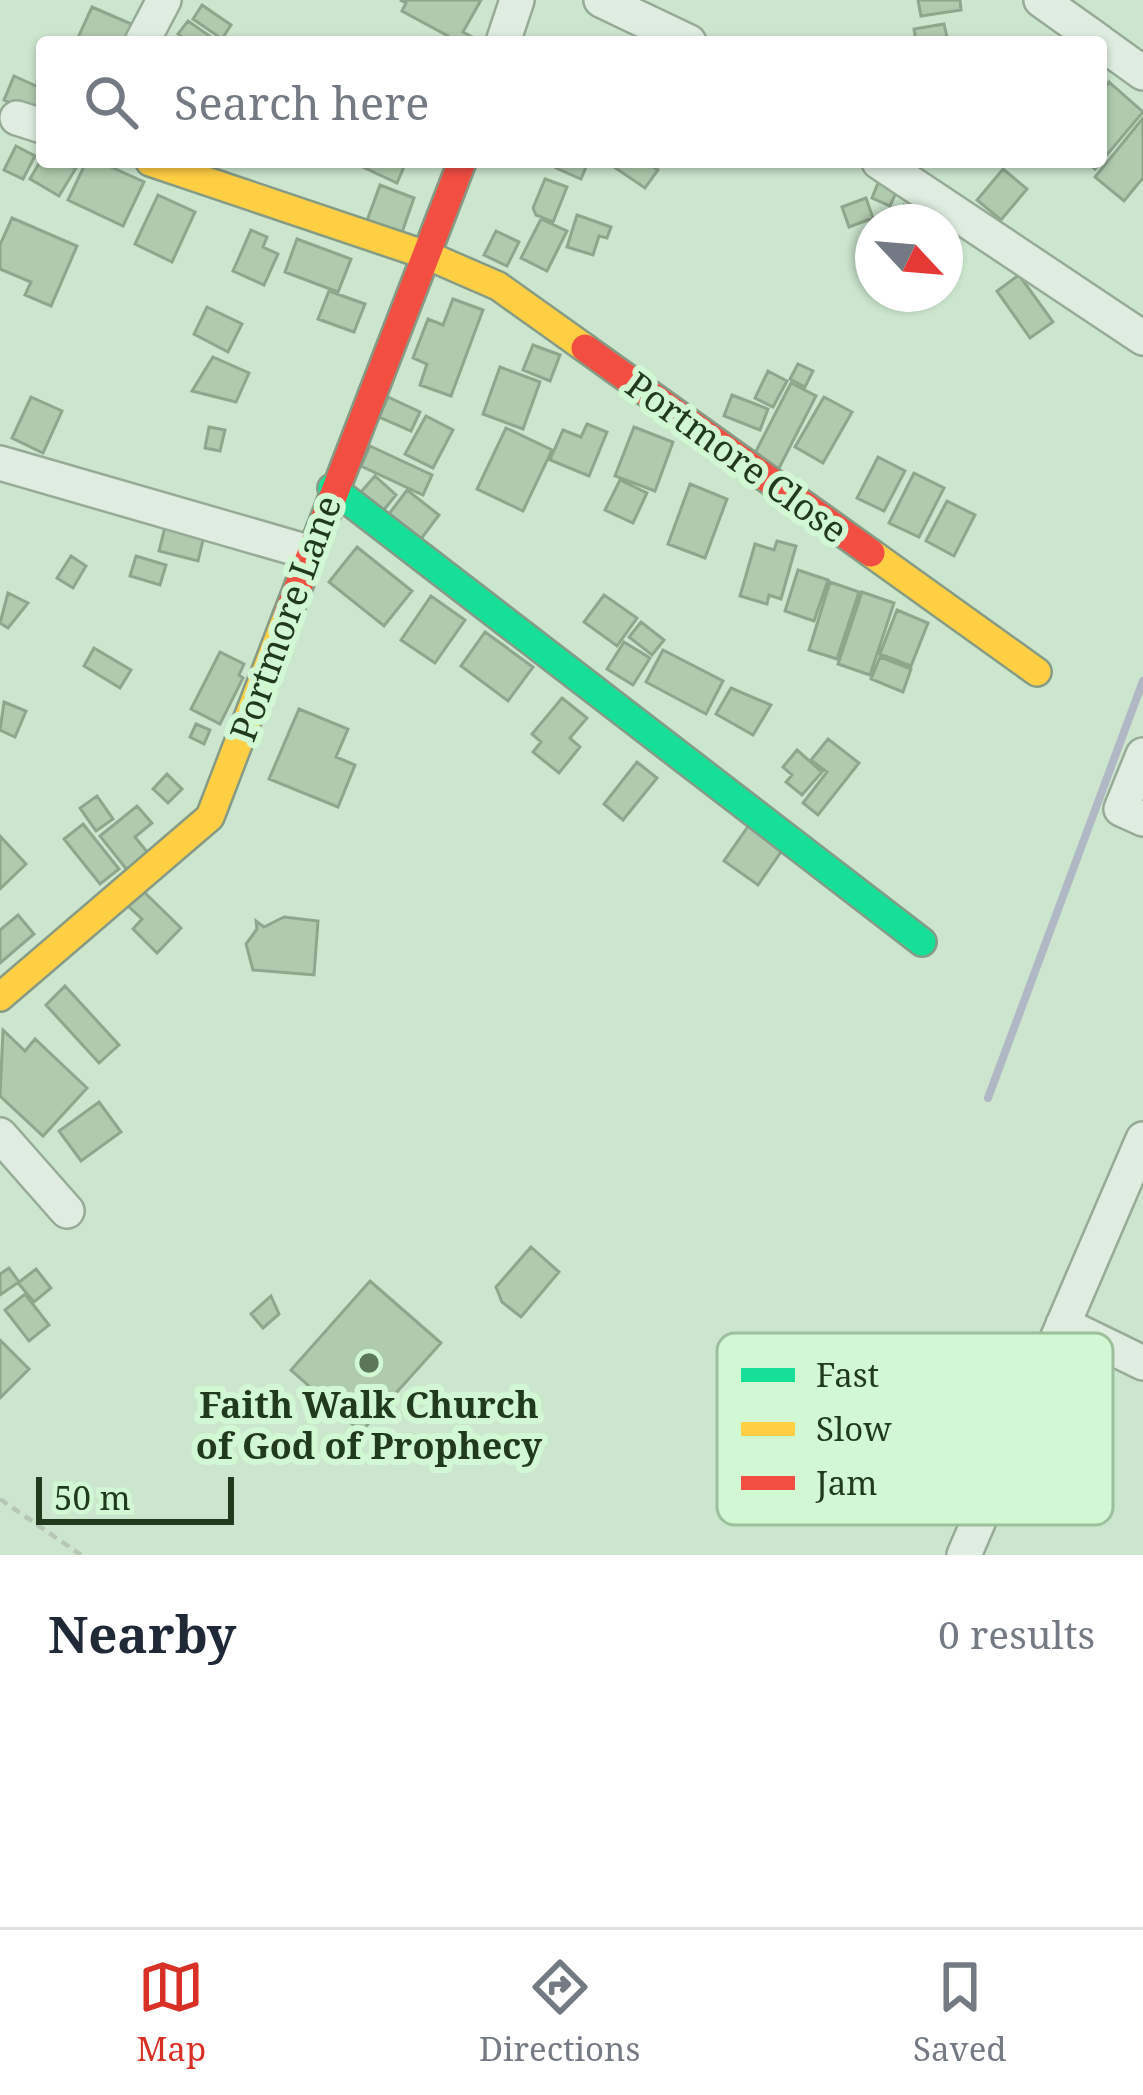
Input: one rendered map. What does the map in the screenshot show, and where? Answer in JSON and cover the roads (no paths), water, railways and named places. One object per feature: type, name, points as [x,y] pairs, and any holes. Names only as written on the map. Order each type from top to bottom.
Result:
[{"type":"street","points":[[145,36],[164,0]]},
{"type":"street","points":[[505,36],[517,0]]},
{"type":"street","points":[[601,0],[676,36]]},
{"type":"street","points":[[1041,0],[1092,36]]},
{"type":"street","points":[[1107,46],[1143,73]]},
{"type":"street","name":"Portmore Close","points":[[168,168],[429,256],[498,286],[1037,672]]},
{"type":"street","name":"Portmore Lane","points":[[0,997],[210,817],[332,488],[429,256],[459,168]]},
{"type":"street","points":[[888,168],[1143,338]]},
{"type":"street","points":[[0,463],[308,552]]},
{"type":"street","points":[[332,488],[922,942]]},
{"type":"street","points":[[1143,755],[1120,809],[1143,819]]},
{"type":"street","points":[[0,1136],[67,1211]]},
{"type":"street","points":[[1059,1333],[1143,1139]]},
{"type":"street","points":[[1063,1324],[1081,1333]]},
{"type":"street","points":[[1113,1348],[1143,1363]]},
{"type":"street","points":[[964,1555],[977,1525]]},
{"type":"waterway","points":[[988,1098],[1143,681]]},
{"type":"place","name":"Faith Walk Church of God of Prophecy","points":[[369,1363]]}]
